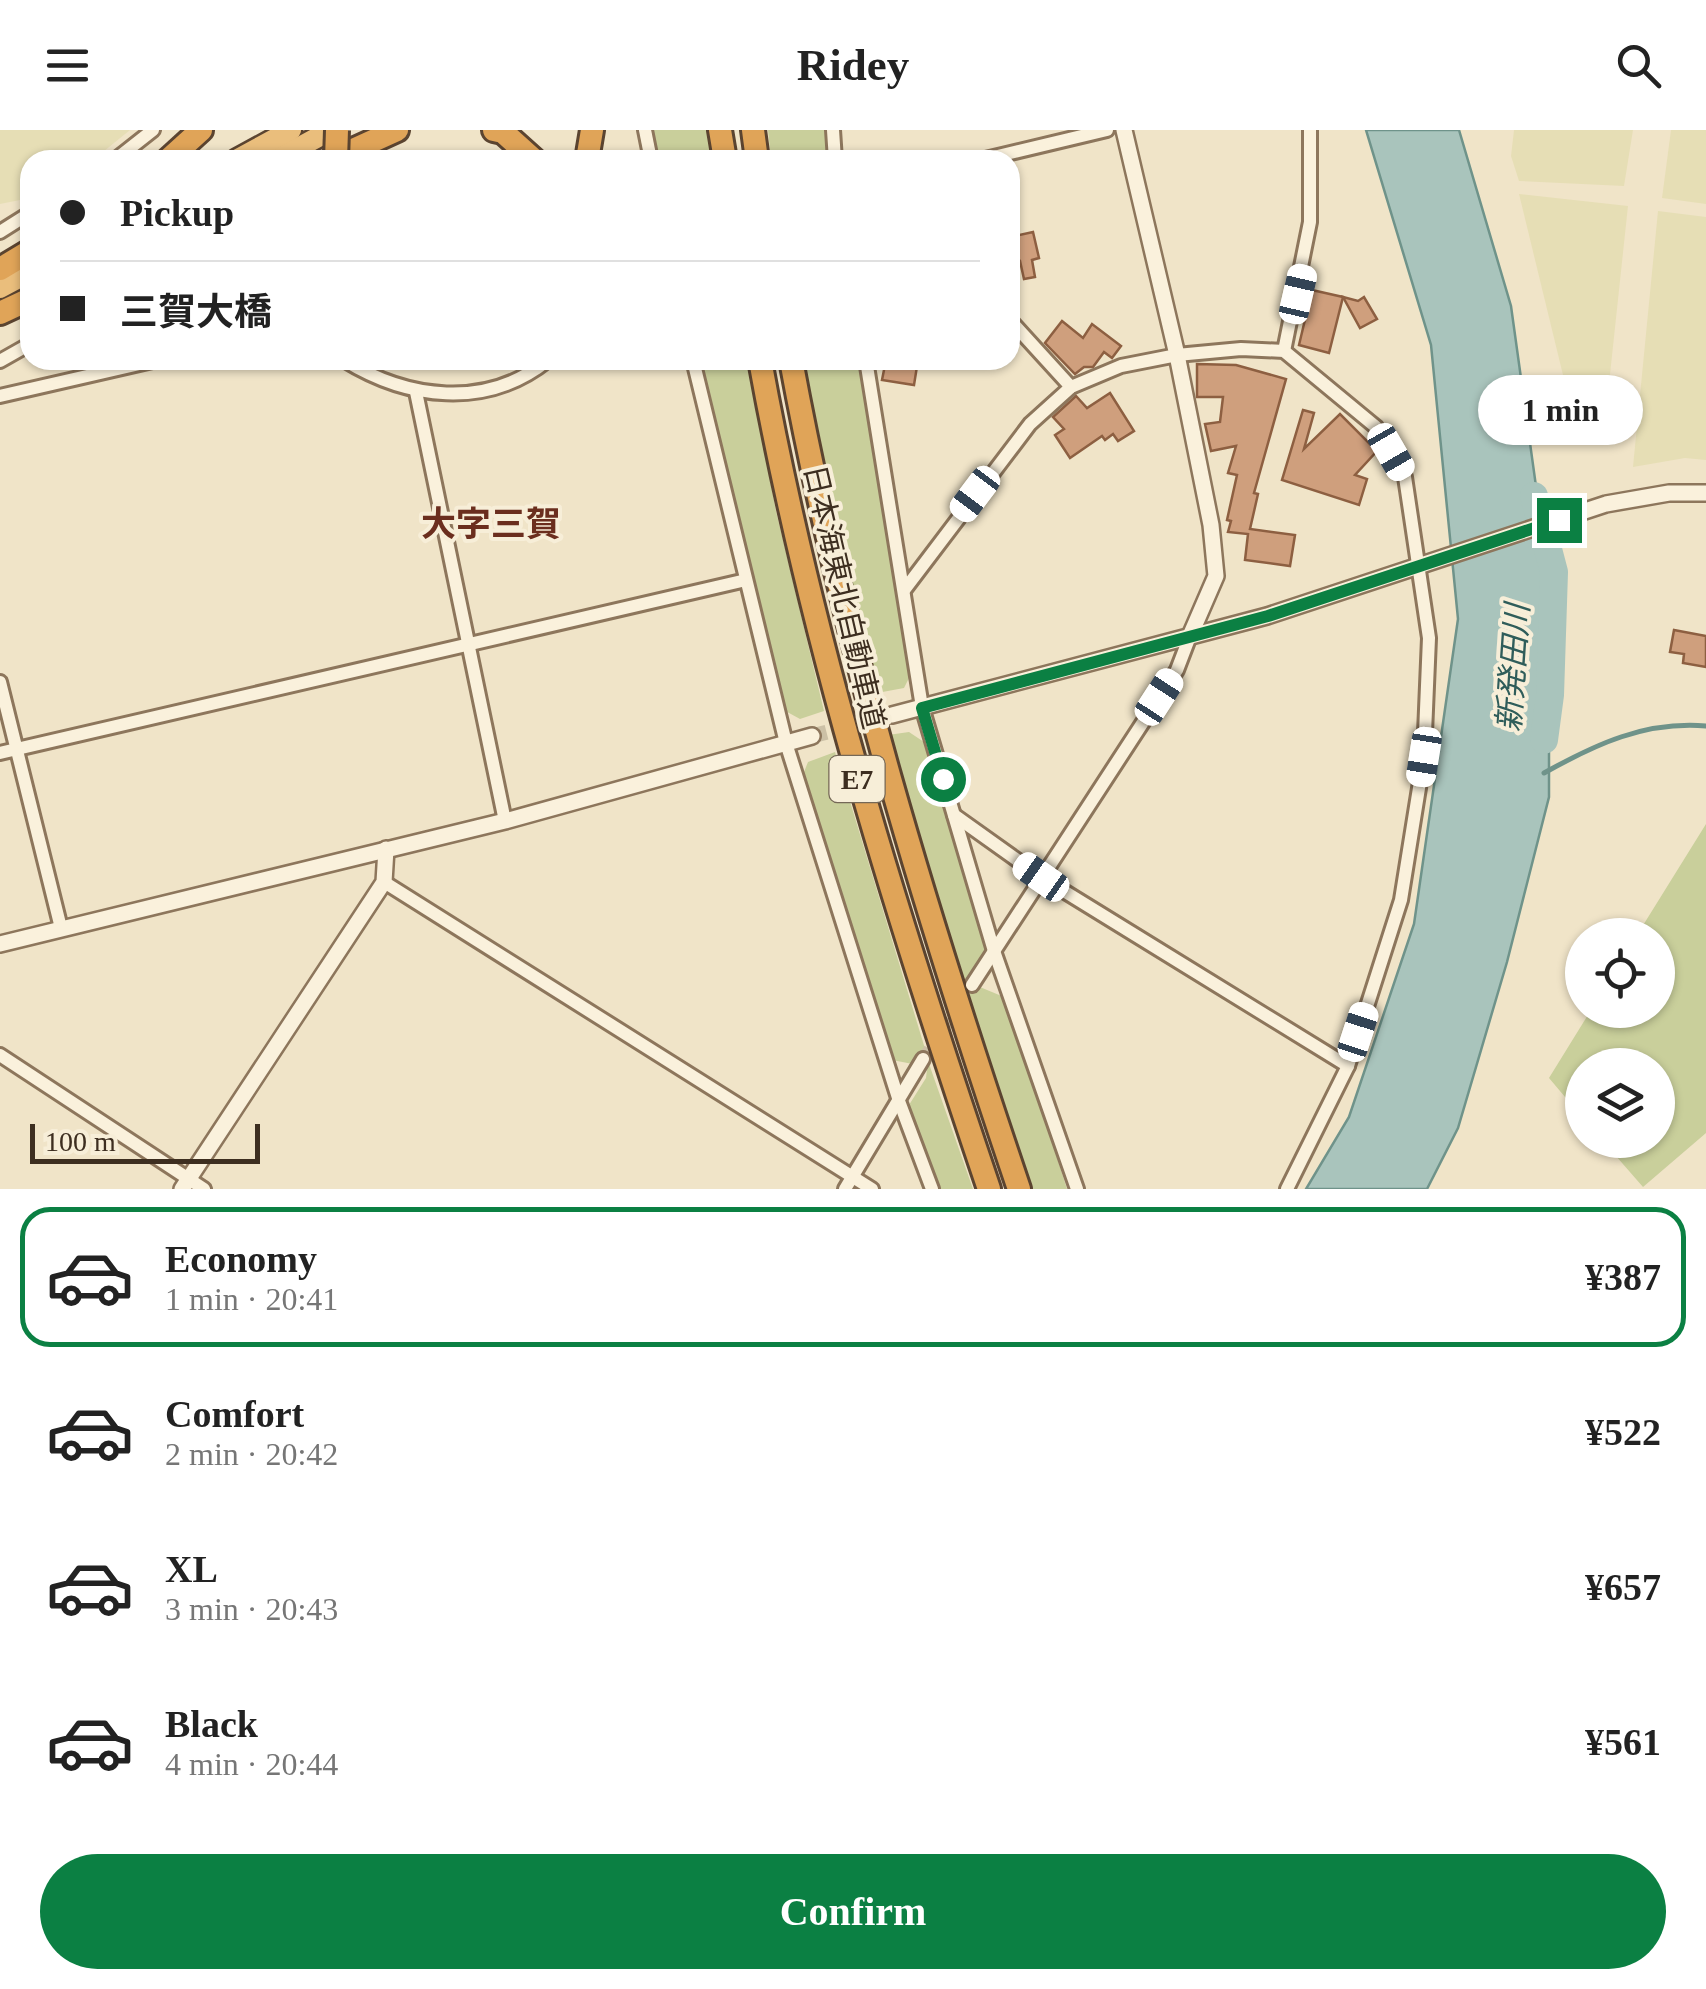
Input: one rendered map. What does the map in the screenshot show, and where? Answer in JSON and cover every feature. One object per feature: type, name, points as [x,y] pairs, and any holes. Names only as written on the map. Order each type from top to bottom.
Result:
[{"type":"highway","points":[[179,150],[201,130]]},
{"type":"highway","points":[[254,150],[291,130]]},
{"type":"highway","points":[[294,150],[331,130]]},
{"type":"highway","points":[[355,150],[398,130]]},
{"type":"highway","points":[[494,130],[503,132],[523,150]]},
{"type":"highway","name":"日本海東北自動車道","points":[[762,370],[857,778],[912,960],[989,1189]]},
{"type":"highway","name":"日本海東北自動車道","points":[[793,370],[888,785],[1019,1189]]},
{"type":"street","points":[[127,150],[152,130]]},
{"type":"street","points":[[1020,151],[1107,130]]},
{"type":"street","points":[[972,985],[1177,670],[1216,576],[1212,525],[1177,355],[1124,130]]},
{"type":"street","points":[[1284,351],[1310,222],[1310,130]]},
{"type":"street","points":[[1020,331],[1071,387]]},
{"type":"street","points":[[905,589],[1019,436],[1071,387],[1121,366],[1177,355],[1241,349],[1284,351],[1376,426],[1405,477],[1425,565],[1428,638],[1424,757],[1401,900],[1348,1066],[1287,1189]]},
{"type":"street","points":[[0,396],[113,370]]},
{"type":"street","points":[[360,370],[376,380],[416,392],[458,395],[504,384],[530,370]]},
{"type":"street","points":[[695,370],[786,744],[898,1101],[932,1189]]},
{"type":"street","points":[[868,370],[922,708],[994,951],[1077,1189]]},
{"type":"street","points":[[416,392],[505,820]]},
{"type":"street","points":[[892,716],[1324,599],[1620,501],[1668,493],[1706,493]]},
{"type":"street","points":[[0,753],[746,580]]},
{"type":"street","points":[[0,682],[61,928]]},
{"type":"street","points":[[0,944],[505,820],[812,736]]},
{"type":"street","points":[[954,815],[1041,877],[1348,1066]]},
{"type":"street","points":[[185,1184],[384,882],[386,849]]},
{"type":"street","points":[[384,882],[849,1183],[872,1189]]},
{"type":"street","points":[[0,1055],[185,1184],[204,1189]]},
{"type":"street","points":[[849,1183],[924,1060]]},
{"type":"shaded area","points":[[0,130],[130,130],[105,150],[20,150],[20,200],[0,204]]},
{"type":"shaded area","points":[[1514,130],[1633,130],[1624,186],[1519,181],[1511,156]]},
{"type":"shaded area","points":[[1671,130],[1706,130],[1706,204],[1662,198]]},
{"type":"shaded area","points":[[1519,194],[1628,206],[1606,412],[1571,408]]},
{"type":"shaded area","points":[[1658,211],[1706,217],[1706,460],[1685,458],[1633,467]]},
{"type":"green space","points":[[649,130],[709,130],[712,150],[652,150]]},
{"type":"green space","points":[[768,130],[829,130],[831,150],[770,150]]},
{"type":"green space","points":[[698,370],[749,370],[776,511],[824,711],[800,719],[780,708]]},
{"type":"green space","points":[[804,370],[861,370],[910,638],[910,676],[904,688],[877,693],[819,453]]},
{"type":"green space","points":[[909,732],[927,744],[986,953],[970,974],[973,980],[965,992],[888,735]]},
{"type":"green space","points":[[835,752],[926,1052],[918,1065],[892,1060],[807,792],[804,772],[808,762]]},
{"type":"green space","points":[[1706,824],[1706,1133],[1643,1187],[1618,1158],[1675,1158],[1675,1048],[1568,1048],[1580,1028],[1675,1028],[1675,918],[1648,918]]},
{"type":"green space","points":[[975,985],[1004,997],[1008,1004],[1067,1189],[1032,1189],[970,1009],[968,996]]},
{"type":"green space","points":[[1565,1052],[1565,1097],[1549,1078]]},
{"type":"green space","points":[[928,1061],[973,1189],[938,1189],[909,1105],[926,1078]]},
{"type":"water","name":"新発田川","points":[[1366,130],[1459,130],[1511,306],[1549,580],[1549,797],[1507,962],[1458,1128],[1427,1189],[1306,1189],[1349,1117],[1414,924],[1458,619],[1431,345]]},
{"type":"building","points":[[1033,232],[1039,258],[1032,260],[1035,277],[1024,279],[1020,235]]},
{"type":"building","points":[[1312,290],[1343,297],[1329,353],[1299,345]]},
{"type":"building","points":[[1343,297],[1358,301],[1364,297],[1377,319],[1360,328]]},
{"type":"building","points":[[1062,321],[1083,338],[1092,324],[1121,346],[1112,358],[1104,352],[1093,367],[1084,367],[1075,374],[1045,343]]},
{"type":"building","points":[[1197,364],[1236,365],[1286,379],[1254,493],[1258,494],[1250,529],[1295,535],[1290,566],[1245,560],[1248,534],[1228,532],[1237,475],[1228,473],[1236,446],[1211,451],[1205,424],[1220,422],[1223,397],[1197,397]]},
{"type":"building","points":[[884,370],[916,370],[914,385],[882,380]]},
{"type":"building","points":[[1110,393],[1134,431],[1118,441],[1113,434],[1105,440],[1102,436],[1070,458],[1055,435],[1064,429],[1053,417],[1076,396],[1087,408]]},
{"type":"building","points":[[1303,410],[1314,413],[1304,449],[1340,414],[1377,451],[1355,475],[1367,479],[1359,505],[1282,480]]},
{"type":"building","points":[[1674,630],[1706,636],[1706,667],[1683,663],[1684,654],[1670,652]]},
{"type":"waterway","name":"新発田川","points":[[1534,496],[1554,572],[1550,695],[1544,740]]},
{"type":"waterway","points":[[1544,773],[1583,753],[1642,731],[1706,726]]},
{"type":"tunnel","points":[[812,736],[879,719]]},
{"type":"tunnel","points":[[923,1059],[959,1004]]},
{"type":"district","name":"大字三賀","points":[[491,524]]},
{"type":"route","points":[[943,779],[922,708],[1268,616],[1559,520]]}]
